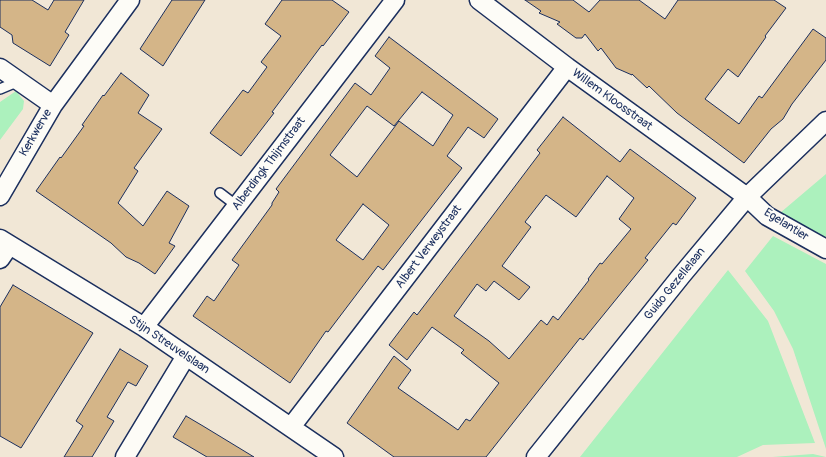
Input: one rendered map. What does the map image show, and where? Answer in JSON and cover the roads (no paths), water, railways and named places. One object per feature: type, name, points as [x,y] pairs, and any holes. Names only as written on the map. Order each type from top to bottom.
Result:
[{"type":"street","points":[[52,105],[130,0]]},
{"type":"street","name":"Alberdingk Thijmstraat","points":[[144,328],[395,0]]},
{"type":"street","name":"Willem Kloosstraat","points":[[479,0],[567,67],[747,197]]},
{"type":"street","name":"Albert Verweystraat","points":[[291,427],[567,67]]},
{"type":"street","name":"Kerkwerve","points":[[0,68],[52,105],[0,196]]},
{"type":"street","name":"Guido Gezellelaan","points":[[536,457],[681,276],[747,197],[826,121]]},
{"type":"street","name":"Egelantier","points":[[747,197],[767,216],[826,250]]},
{"type":"street","name":"Stijn Streuvelslaan","points":[[3,248],[144,328],[334,457]]},
{"type":"street","points":[[124,457],[186,356]]},
{"type":"lane","points":[[0,89],[19,81]]},
{"type":"lane","points":[[220,193],[237,206]]}]
